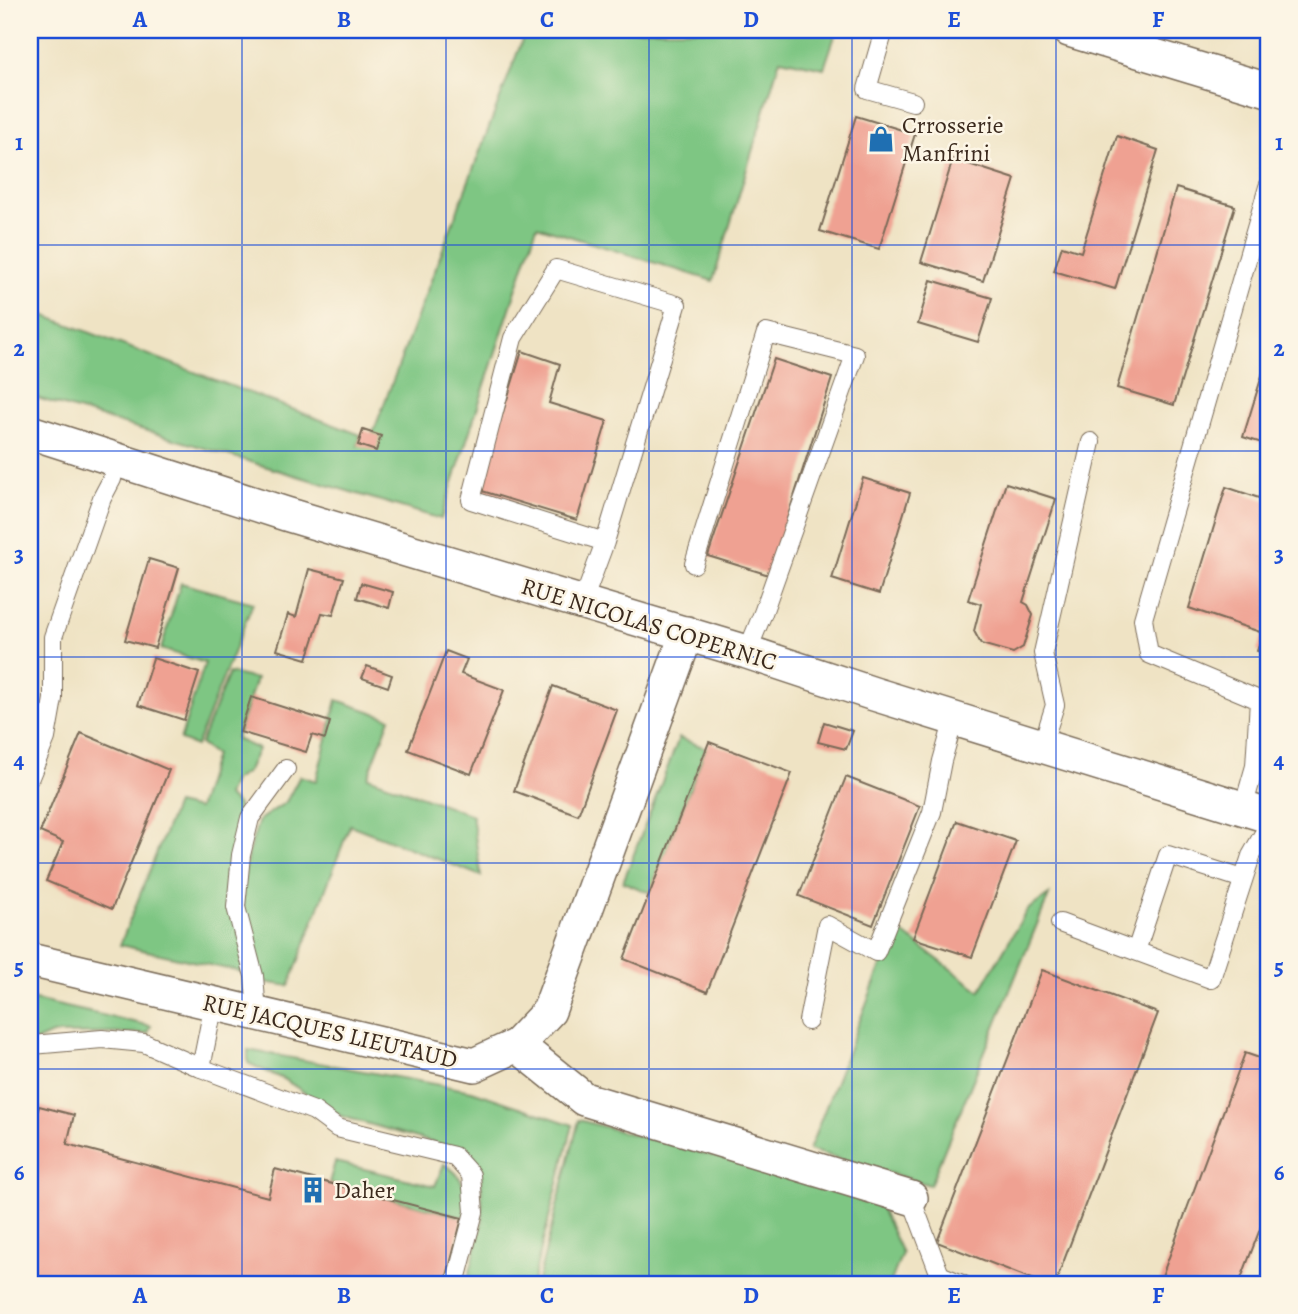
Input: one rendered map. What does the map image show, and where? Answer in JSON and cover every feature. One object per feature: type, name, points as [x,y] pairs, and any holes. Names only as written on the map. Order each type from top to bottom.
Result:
[{"type":"street","points":[[1069,30],[1268,90]]},
{"type":"street","name":"RUE NICOLAS COPERNIC","points":[[30,432],[299,518],[687,633],[1260,817]]},
{"type":"street","name":"RUE JACQUES LIEUTAUD","points":[[30,960],[474,1065],[517,1045],[550,1011],[687,633]]},
{"type":"street","points":[[517,1045],[584,1099],[911,1198]]},
{"type":"lane","points":[[884,30],[867,89],[913,102]]},
{"type":"lane","points":[[1060,923],[1211,979],[1251,856],[1260,817],[1255,766],[1259,700],[1149,654],[1143,618],[1268,187]]},
{"type":"lane","points":[[583,604],[605,542],[677,305],[556,269],[513,338],[471,500],[605,542]]},
{"type":"lane","points":[[694,564],[766,333],[855,355],[747,652]]},
{"type":"lane","points":[[1042,746],[1055,705],[1043,653],[1091,442]]},
{"type":"lane","points":[[30,777],[46,738],[53,699],[54,636],[102,498],[112,479],[116,459]]},
{"type":"lane","points":[[808,1021],[827,925],[876,952],[932,812],[954,719]]},
{"type":"lane","points":[[257,1013],[254,976],[236,908],[241,855],[250,818],[286,769]]},
{"type":"lane","points":[[1136,951],[1168,855],[1243,878]]},
{"type":"lane","points":[[201,1068],[214,1003]]},
{"type":"lane","points":[[30,1051],[32,1045],[113,1040],[144,1043],[314,1111],[337,1128],[454,1156],[471,1175],[474,1212],[455,1284]]},
{"type":"lane","points":[[911,1198],[938,1280],[962,1284]]},
{"type":"green space","points":[[526,30],[837,30],[824,68],[780,59],[713,281],[537,226],[441,519],[30,396],[30,310],[361,435],[358,445],[373,433]]},
{"type":"green space","points":[[181,583],[253,603],[196,746],[180,740],[205,663],[161,649]]},
{"type":"green space","points":[[229,673],[256,679],[236,739],[258,749],[247,772],[233,781],[227,796],[238,805],[234,850],[250,974],[120,945],[176,804],[198,809],[215,755],[200,744]]},
{"type":"green space","points":[[337,700],[390,718],[368,777],[472,815],[481,876],[350,825],[289,986],[264,982],[244,916],[242,888],[249,851],[259,820],[286,802],[300,776],[316,781]]},
{"type":"green space","points":[[679,738],[706,748],[650,893],[623,882]]},
{"type":"green space","points":[[1049,895],[930,1185],[809,1150],[896,928],[980,991],[1027,910]]},
{"type":"green space","points":[[30,999],[151,1026],[148,1033],[52,1034],[30,1044]]},
{"type":"green space","points":[[248,1050],[472,1091],[573,1125],[532,1284],[467,1284],[483,1219],[481,1176],[464,1157],[445,1146],[341,1116],[285,1080],[248,1063]]},
{"type":"green space","points":[[579,1120],[877,1200],[902,1253],[890,1284],[537,1284]]},
{"type":"green space","points":[[335,1162],[435,1186],[444,1164],[451,1168],[464,1187],[467,1202],[465,1218],[329,1183]]},
{"type":"building","points":[[856,116],[915,134],[879,249],[820,231]]},
{"type":"building","points":[[1117,136],[1158,150],[1115,289],[1054,271],[1062,246],[1081,252]]},
{"type":"building","points":[[953,159],[1015,179],[983,281],[921,262]]},
{"type":"building","points":[[1176,188],[1235,206],[1174,405],[1117,388]]},
{"type":"building","points":[[931,280],[992,298],[978,342],[918,324]]},
{"type":"building","points":[[522,351],[560,364],[549,403],[607,421],[577,520],[479,490]]},
{"type":"building","points":[[1268,356],[1268,445],[1243,437]]},
{"type":"building","points":[[774,359],[832,378],[769,575],[708,556]]},
{"type":"building","points":[[363,430],[381,436],[376,451],[358,445]]},
{"type":"building","points":[[863,478],[910,493],[879,594],[832,579]]},
{"type":"building","points":[[1006,483],[1056,499],[1023,602],[1028,605],[1033,615],[1023,647],[1013,653],[981,644],[974,631],[981,604],[968,600]]},
{"type":"building","points":[[1226,487],[1268,501],[1268,655],[1257,651],[1263,633],[1189,608]]},
{"type":"building","points":[[149,559],[179,568],[155,648],[125,640]]},
{"type":"building","points":[[309,569],[344,578],[333,615],[322,613],[307,659],[277,650],[288,614],[296,617]]},
{"type":"building","points":[[361,583],[393,592],[389,608],[357,598]]},
{"type":"building","points":[[446,651],[467,659],[461,674],[504,690],[471,774],[408,750]]},
{"type":"building","points":[[153,658],[199,673],[184,720],[138,705]]},
{"type":"building","points":[[367,666],[392,675],[388,687],[362,678]]},
{"type":"building","points":[[553,686],[617,710],[578,815],[514,791]]},
{"type":"building","points":[[251,697],[330,722],[325,739],[312,735],[306,752],[240,732]]},
{"type":"building","points":[[824,722],[853,731],[846,749],[818,742]]},
{"type":"building","points":[[81,733],[169,770],[112,909],[46,881],[63,842],[40,832]]},
{"type":"building","points":[[709,742],[792,773],[707,992],[624,959]]},
{"type":"building","points":[[846,777],[920,806],[873,925],[799,896]]},
{"type":"building","points":[[957,821],[1016,841],[972,957],[913,938]]},
{"type":"building","points":[[1042,970],[1158,1013],[1055,1284],[1045,1284],[937,1242]]},
{"type":"building","points":[[1245,1053],[1268,1061],[1268,1208],[1239,1284],[1159,1284]]},
{"type":"building","name":"Daher","points":[[39,1106],[74,1115],[67,1144],[268,1197],[275,1169],[462,1218],[445,1284],[30,1284],[30,1140]]},
{"type":"place","name":"Crrosserie Manfrini","points":[[881,139]]},
{"type":"place","name":"Daher","points":[[313,1190]]}]
